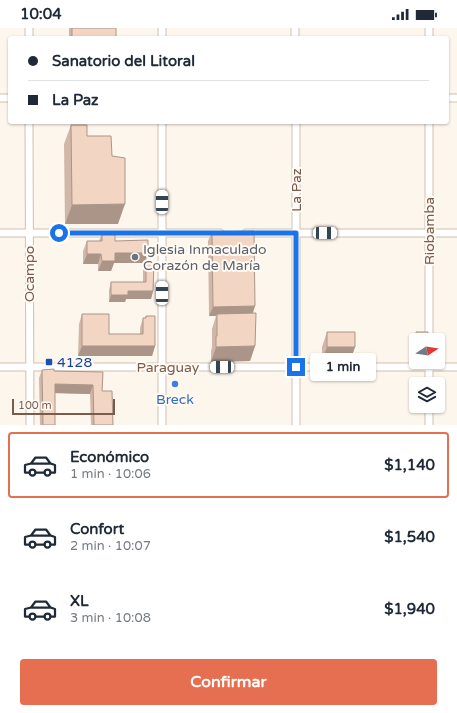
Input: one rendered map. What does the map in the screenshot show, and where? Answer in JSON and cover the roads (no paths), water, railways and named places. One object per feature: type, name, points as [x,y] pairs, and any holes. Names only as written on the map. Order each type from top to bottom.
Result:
[{"type":"street","name":"Ocampo","points":[[29,124],[30,425]]},
{"type":"street","points":[[162,124],[162,425]]},
{"type":"street","name":"La Paz","points":[[296,124],[296,425]]},
{"type":"street","name":"Riobamba","points":[[429,124],[430,333]]},
{"type":"street","points":[[0,233],[225,233]]},
{"type":"street","points":[[241,233],[457,233]]},
{"type":"street","name":"Paraguay","points":[[0,367],[296,367],[409,365]]},
{"type":"street","name":"Paraguay","points":[[445,367],[457,368]]},
{"type":"street","points":[[429,425],[430,413]]},
{"type":"place","name":"Iglesia Inmaculado Corazón de María","points":[[135,257]]},
{"type":"place","name":"4128","points":[[49,362]]},
{"type":"place","name":"Breck","points":[[175,384]]}]
